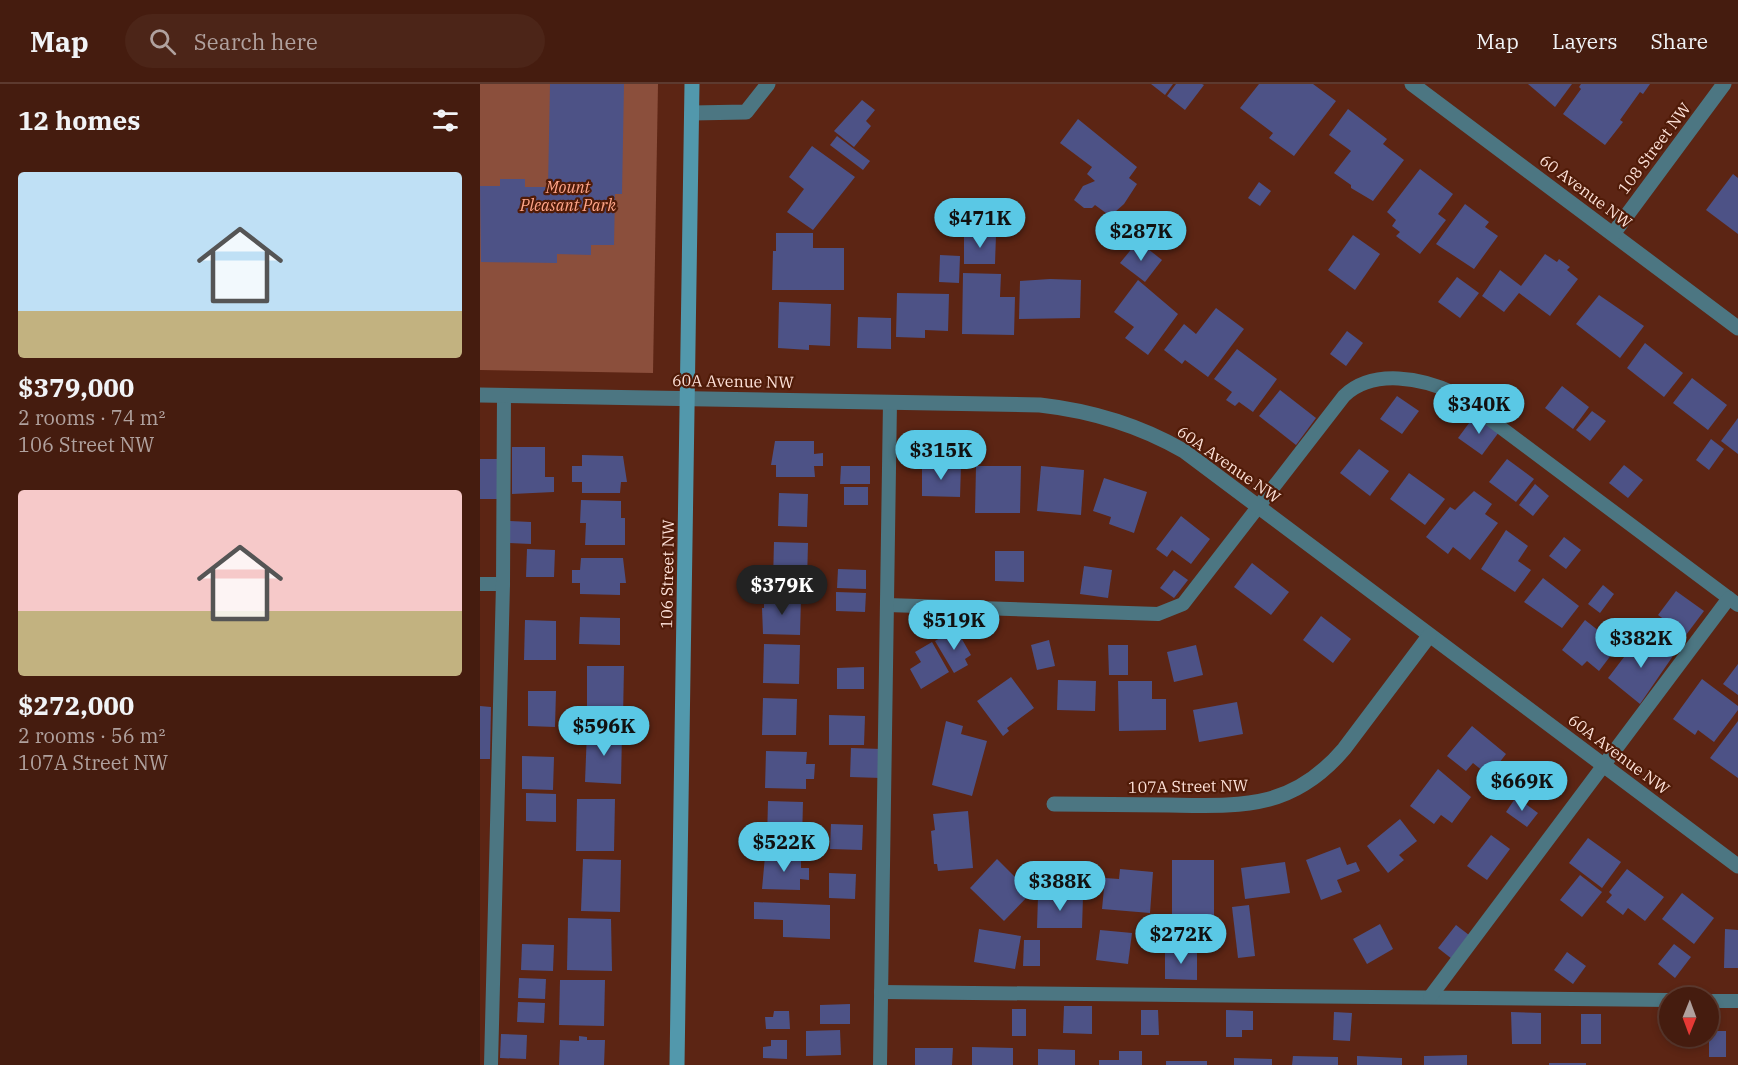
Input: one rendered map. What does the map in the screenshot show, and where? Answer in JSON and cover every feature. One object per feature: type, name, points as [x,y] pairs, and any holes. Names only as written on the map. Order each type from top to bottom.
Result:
[{"type":"street","name":"106 Street NW","points":[[678,1065],[692,84]]},
{"type":"street","points":[[692,113],[746,112],[768,84]]},
{"type":"street","name":"60 Avenue NW","points":[[1412,84],[1738,328]]},
{"type":"street","name":"108 Street NW","points":[[1613,234],[1724,84]]},
{"type":"street","name":"60A Avenue NW","points":[[480,394],[1040,405],[1092,413],[1156,435],[1184,451],[1257,505],[1738,866]]},
{"type":"street","name":"107A Street NW","points":[[1054,804],[1246,805],[1300,788],[1332,764],[1429,636]]},
{"type":"lane","points":[[887,604],[1158,614],[1183,604],[1257,505],[1352,389],[1375,380],[1426,381],[1456,394],[1734,602],[1603,765],[1430,997]]},
{"type":"lane","points":[[490,1065],[503,585],[504,395]]},
{"type":"lane","points":[[880,1065],[890,402]]},
{"type":"lane","points":[[480,584],[503,585]]},
{"type":"lane","points":[[881,992],[1659,1000]]},
{"type":"lane","points":[[1719,1001],[1738,1001]]},
{"type":"green space","name":"Mount Pleasant Park","points":[[480,84],[658,84],[653,373],[480,370]]},
{"type":"building","points":[[550,84],[624,84],[622,194],[615,194],[614,245],[591,245],[591,255],[557,254],[557,263],[481,262],[480,186],[500,186],[500,179],[525,179],[525,187],[548,187]]},
{"type":"building","points":[[1151,84],[1173,84],[1165,95]]},
{"type":"building","points":[[1176,84],[1204,85],[1185,110],[1167,96]]},
{"type":"building","points":[[1259,84],[1313,84],[1336,101],[1294,156],[1269,138],[1273,133],[1240,108]]},
{"type":"building","points":[[1528,84],[1572,84],[1555,107]]},
{"type":"building","points":[[1581,84],[1650,84],[1643,94],[1640,92],[1620,120],[1623,122],[1605,145],[1563,114],[1581,89],[1579,87]]},
{"type":"building","points":[[862,100],[875,110],[866,121],[871,126],[854,147],[834,131]]},
{"type":"building","points":[[1348,109],[1387,139],[1383,144],[1404,160],[1373,201],[1351,188],[1351,185],[1334,173],[1351,151],[1329,135]]},
{"type":"building","points":[[1078,119],[1137,167],[1129,178],[1137,184],[1124,204],[1115,212],[1115,216],[1105,216],[1106,213],[1095,205],[1092,208],[1084,208],[1074,200],[1083,186],[1095,181],[1087,174],[1092,167],[1060,143]]},
{"type":"building","points":[[837,136],[870,161],[863,170],[830,145]]},
{"type":"building","points":[[812,146],[855,177],[813,230],[787,212],[804,189],[789,177]]},
{"type":"building","points":[[1420,169],[1453,194],[1438,214],[1446,220],[1420,254],[1396,236],[1400,232],[1392,226],[1396,220],[1387,212]]},
{"type":"building","points":[[1733,174],[1738,178],[1738,234],[1706,210]]},
{"type":"building","points":[[1259,182],[1271,191],[1260,206],[1248,198]]},
{"type":"building","points":[[1465,204],[1489,222],[1485,227],[1498,236],[1474,269],[1436,244]]},
{"type":"building","points":[[776,233],[813,233],[813,248],[844,248],[844,290],[772,290]]},
{"type":"building","points":[[964,234],[996,235],[995,264],[964,264]]},
{"type":"building","points":[[1353,235],[1380,254],[1355,290],[1328,270]]},
{"type":"building","points":[[1138,241],[1162,260],[1145,282],[1120,263]]},
{"type":"building","points":[[1545,254],[1557,262],[1559,259],[1570,267],[1567,270],[1578,279],[1550,316],[1519,293],[1504,312],[1482,296],[1500,270],[1521,286]]},
{"type":"building","points":[[940,255],[960,256],[959,283],[939,282]]},
{"type":"building","points":[[963,273],[1001,274],[1000,297],[1015,297],[1014,335],[962,334]]},
{"type":"building","points":[[1457,277],[1479,293],[1460,318],[1438,302]]},
{"type":"building","points":[[1081,280],[1080,318],[1019,319],[1020,281]]},
{"type":"building","points":[[1138,280],[1178,314],[1148,355],[1125,338],[1134,327],[1114,312]]},
{"type":"building","points":[[897,293],[949,294],[948,331],[925,330],[925,338],[896,337]]},
{"type":"building","points":[[1599,295],[1644,326],[1620,358],[1576,324]]},
{"type":"building","points":[[779,302],[831,304],[830,346],[809,345],[809,350],[778,348]]},
{"type":"building","points":[[1216,308],[1244,329],[1208,377],[1185,360],[1182,364],[1164,350],[1184,324],[1196,334]]},
{"type":"building","points":[[858,317],[891,318],[891,349],[857,348]]},
{"type":"building","points":[[1347,331],[1363,343],[1346,366],[1330,354]]},
{"type":"building","points":[[1645,343],[1683,373],[1664,397],[1627,368]]},
{"type":"building","points":[[1237,349],[1277,379],[1253,412],[1239,402],[1235,406],[1226,400],[1232,392],[1214,379]]},
{"type":"building","points":[[1692,378],[1727,405],[1708,430],[1673,403]]},
{"type":"building","points":[[1562,386],[1589,407],[1573,429],[1545,408]]},
{"type":"building","points":[[1280,390],[1316,418],[1296,445],[1259,416]]},
{"type":"building","points":[[1397,396],[1419,411],[1402,434],[1380,419]]},
{"type":"building","points":[[1592,411],[1606,421],[1590,441],[1576,430]]},
{"type":"building","points":[[1475,415],[1499,432],[1482,455],[1458,438]]},
{"type":"building","points":[[1738,418],[1738,454],[1721,441]]},
{"type":"building","points":[[1711,439],[1724,449],[1709,470],[1696,460]]},
{"type":"building","points":[[775,441],[814,441],[814,454],[823,453],[823,466],[814,466],[815,477],[776,477],[776,465],[771,465]]},
{"type":"building","points":[[512,447],[545,447],[545,477],[554,477],[554,492],[512,494]]},
{"type":"building","points":[[1359,449],[1389,471],[1370,496],[1340,473]]},
{"type":"building","points":[[582,455],[623,456],[627,482],[621,482],[620,493],[582,493],[582,482],[572,482],[572,466],[582,466]]},
{"type":"building","points":[[480,459],[499,459],[499,499],[480,499]]},
{"type":"building","points":[[1507,459],[1534,479],[1516,502],[1489,482]]},
{"type":"building","points":[[922,465],[961,466],[960,497],[922,496]]},
{"type":"building","points":[[1624,465],[1643,480],[1628,498],[1609,483]]},
{"type":"building","points":[[841,466],[870,466],[870,484],[840,484]]},
{"type":"building","points":[[976,466],[1021,466],[1020,513],[975,513]]},
{"type":"building","points":[[1041,466],[1084,470],[1081,515],[1037,511]]},
{"type":"building","points":[[1409,473],[1445,499],[1425,525],[1390,499]]},
{"type":"building","points":[[1104,478],[1147,492],[1134,533],[1109,524],[1111,517],[1093,511]]},
{"type":"building","points":[[1535,484],[1549,496],[1533,516],[1519,505]]},
{"type":"building","points":[[844,487],[868,487],[868,505],[844,505]]},
{"type":"building","points":[[1474,491],[1492,504],[1485,514],[1498,523],[1470,560],[1453,547],[1448,554],[1426,537],[1450,507],[1455,510]]},
{"type":"building","points":[[779,493],[808,494],[807,527],[778,526]]},
{"type":"building","points":[[581,500],[621,501],[621,518],[625,518],[625,545],[585,545],[586,523],[580,523]]},
{"type":"building","points":[[1181,516],[1210,539],[1191,564],[1172,550],[1167,557],[1156,549]]},
{"type":"building","points":[[510,521],[531,522],[531,544],[509,543]]},
{"type":"building","points":[[1506,530],[1528,546],[1518,561],[1531,570],[1515,592],[1481,569]]},
{"type":"building","points":[[1564,537],[1581,550],[1566,569],[1549,556]]},
{"type":"building","points":[[774,542],[808,543],[807,582],[773,581]]},
{"type":"building","points":[[527,549],[555,550],[554,577],[526,577]]},
{"type":"building","points":[[995,551],[1024,551],[1024,582],[995,581]]},
{"type":"building","points":[[581,558],[623,558],[626,583],[620,583],[620,595],[580,594],[580,583],[572,583],[572,570],[580,570]]},
{"type":"building","points":[[1252,563],[1289,592],[1271,615],[1234,587]]},
{"type":"building","points":[[1084,566],[1112,570],[1108,598],[1080,594]]},
{"type":"building","points":[[838,569],[866,570],[866,589],[837,588]]},
{"type":"building","points":[[1174,570],[1188,580],[1174,598],[1160,588]]},
{"type":"building","points":[[1543,578],[1579,606],[1562,628],[1524,602]]},
{"type":"building","points":[[1603,585],[1614,594],[1600,613],[1588,604]]},
{"type":"building","points":[[1676,591],[1704,611],[1686,635],[1658,615]]},
{"type":"building","points":[[836,592],[866,593],[865,612],[836,611]]},
{"type":"building","points":[[764,597],[801,598],[800,635],[763,634]]},
{"type":"building","points":[[1321,616],[1351,639],[1333,663],[1303,640]]},
{"type":"building","points":[[580,617],[620,618],[620,645],[579,644]]},
{"type":"building","points":[[525,620],[556,621],[556,660],[524,660]]},
{"type":"building","points":[[1585,620],[1618,646],[1599,671],[1587,661],[1582,666],[1562,650]]},
{"type":"building","points":[[949,633],[952,638],[959,634],[971,655],[965,659],[968,665],[954,673],[935,641]]},
{"type":"building","points":[[1657,639],[1675,653],[1640,704],[1608,678],[1637,640],[1649,649]]},
{"type":"building","points":[[1049,640],[1055,666],[1037,670],[1031,645]]},
{"type":"building","points":[[932,642],[949,672],[921,689],[910,669],[921,662],[915,652]]},
{"type":"building","points":[[764,644],[800,645],[799,684],[763,683]]},
{"type":"building","points":[[1108,645],[1128,645],[1128,675],[1109,675]]},
{"type":"building","points":[[1196,645],[1203,675],[1174,682],[1167,652]]},
{"type":"building","points":[[1738,664],[1738,695],[1723,684]]},
{"type":"building","points":[[587,666],[624,666],[623,718],[587,717]]},
{"type":"building","points":[[864,667],[864,689],[837,689],[837,668]]},
{"type":"building","points":[[1011,677],[1034,708],[1007,728],[1009,731],[1003,736],[977,701]]},
{"type":"building","points":[[1702,679],[1738,706],[1738,710],[1714,742],[1698,730],[1695,735],[1673,719]]},
{"type":"building","points":[[1058,680],[1096,681],[1095,711],[1057,710]]},
{"type":"building","points":[[1118,681],[1152,681],[1152,699],[1166,699],[1166,730],[1119,731]]},
{"type":"building","points":[[528,691],[556,691],[555,727],[528,726]]},
{"type":"building","points":[[763,698],[797,699],[796,735],[762,735]]},
{"type":"building","points":[[1237,702],[1243,734],[1199,742],[1193,710]]},
{"type":"building","points":[[480,706],[491,707],[490,759],[480,759]]},
{"type":"building","points":[[829,715],[865,716],[864,745],[829,745]]},
{"type":"building","points":[[946,721],[963,726],[961,734],[987,741],[972,796],[932,785]]},
{"type":"building","points":[[1738,721],[1738,778],[1710,758]]},
{"type":"building","points":[[1472,726],[1506,754],[1489,776],[1473,763],[1466,771],[1447,756]]},
{"type":"building","points":[[587,731],[622,732],[621,784],[585,782]]},
{"type":"building","points":[[851,748],[882,749],[881,778],[850,777]]},
{"type":"building","points":[[766,751],[807,752],[806,764],[815,764],[814,779],[806,779],[806,789],[765,788]]},
{"type":"building","points":[[522,756],[554,757],[553,790],[522,789]]},
{"type":"building","points":[[1438,769],[1471,797],[1452,823],[1441,815],[1434,824],[1410,806]]},
{"type":"building","points":[[526,793],[556,794],[556,822],[526,821]]},
{"type":"building","points":[[1516,797],[1538,813],[1527,827],[1506,812]]},
{"type":"building","points":[[577,799],[615,799],[614,851],[576,851]]},
{"type":"building","points":[[768,801],[803,802],[802,840],[767,839]]},
{"type":"building","points":[[968,811],[973,868],[938,871],[937,864],[934,864],[931,831],[935,830],[933,814]]},
{"type":"building","points":[[1400,819],[1417,841],[1399,855],[1404,860],[1388,873],[1367,846]]},
{"type":"building","points":[[831,824],[863,825],[862,850],[830,849]]},
{"type":"building","points":[[1491,835],[1510,849],[1487,880],[1467,866]]},
{"type":"building","points":[[1588,838],[1621,862],[1602,888],[1569,863]]},
{"type":"building","points":[[1340,847],[1347,865],[1356,862],[1360,871],[1337,880],[1342,892],[1321,900],[1306,860]]},
{"type":"building","points":[[765,856],[801,857],[801,868],[809,868],[809,880],[800,879],[800,890],[762,889]]},
{"type":"building","points":[[583,859],[621,860],[620,912],[581,911]]},
{"type":"building","points":[[997,859],[1031,893],[1004,921],[970,888]]},
{"type":"building","points":[[1172,860],[1214,860],[1214,919],[1172,918]]},
{"type":"building","points":[[1285,862],[1290,893],[1245,899],[1241,868]]},
{"type":"building","points":[[1120,869],[1153,872],[1150,913],[1102,909],[1105,878],[1119,879]]},
{"type":"building","points":[[1627,869],[1664,897],[1645,921],[1628,908],[1623,915],[1606,902],[1612,895],[1609,892]]},
{"type":"building","points":[[829,873],[856,874],[855,899],[829,898]]},
{"type":"building","points":[[1580,875],[1602,892],[1582,917],[1560,900]]},
{"type":"building","points":[[1682,893],[1714,918],[1694,944],[1662,919]]},
{"type":"building","points":[[1038,896],[1083,897],[1082,928],[1037,928]]},
{"type":"building","points":[[754,902],[830,905],[830,939],[783,937],[783,920],[754,919]]},
{"type":"building","points":[[1249,905],[1255,956],[1238,958],[1232,907]]},
{"type":"building","points":[[568,918],[611,919],[612,971],[567,970]]},
{"type":"building","points":[[1380,924],[1393,949],[1367,964],[1353,939]]},
{"type":"building","points":[[1456,925],[1469,935],[1452,959],[1438,948]]},
{"type":"building","points":[[979,929],[1021,936],[1015,969],[974,962]]},
{"type":"building","points":[[1725,929],[1738,930],[1738,968],[1724,968]]},
{"type":"building","points":[[1100,930],[1132,933],[1128,964],[1096,960]]},
{"type":"building","points":[[1024,940],[1040,940],[1040,966],[1023,966]]},
{"type":"building","points":[[522,944],[554,945],[553,971],[521,970]]},
{"type":"building","points":[[1674,944],[1691,957],[1675,978],[1658,964]]},
{"type":"building","points":[[1165,950],[1197,950],[1197,980],[1165,979]]},
{"type":"building","points":[[1567,952],[1586,966],[1573,984],[1554,970]]},
{"type":"building","points":[[519,978],[546,979],[545,999],[518,998]]},
{"type":"building","points":[[560,980],[605,980],[604,1026],[559,1025]]},
{"type":"building","points":[[518,1002],[545,1003],[544,1023],[517,1022]]},
{"type":"building","points":[[850,1004],[850,1024],[820,1024],[820,1005]]},
{"type":"building","points":[[1064,1006],[1092,1006],[1092,1034],[1063,1033]]},
{"type":"building","points":[[1012,1009],[1026,1009],[1026,1036],[1012,1036]]},
{"type":"building","points":[[1141,1010],[1158,1010],[1159,1035],[1141,1035]]},
{"type":"building","points":[[1226,1010],[1253,1011],[1253,1030],[1242,1030],[1242,1037],[1226,1037]]},
{"type":"building","points":[[774,1011],[789,1011],[790,1029],[766,1029],[765,1017],[773,1017]]},
{"type":"building","points":[[1334,1012],[1352,1013],[1350,1041],[1333,1040]]},
{"type":"building","points":[[1511,1012],[1541,1013],[1541,1044],[1512,1044]]},
{"type":"building","points":[[1581,1014],[1601,1014],[1601,1044],[1581,1044]]},
{"type":"building","points":[[840,1030],[841,1055],[806,1056],[806,1031]]},
{"type":"building","points":[[1719,1031],[1726,1031],[1726,1057],[1709,1057],[1709,1047],[1719,1047]]},
{"type":"building","points":[[501,1034],[527,1035],[526,1059],[500,1058]]},
{"type":"building","points":[[579,1036],[587,1037],[587,1040],[605,1040],[604,1065],[559,1065],[560,1040],[579,1041]]},
{"type":"building","points":[[771,1040],[787,1040],[787,1059],[763,1058],[763,1047],[771,1046]]},
{"type":"building","points":[[972,1047],[1013,1048],[1013,1065],[972,1065]]},
{"type":"building","points":[[915,1048],[953,1048],[952,1065],[915,1065]]},
{"type":"building","points":[[1038,1049],[1075,1050],[1075,1065],[1038,1065]]},
{"type":"building","points":[[1119,1051],[1142,1051],[1142,1065],[1099,1065],[1099,1060],[1119,1060]]},
{"type":"building","points":[[1467,1055],[1467,1065],[1424,1065],[1424,1056]]},
{"type":"building","points":[[1293,1056],[1338,1057],[1338,1065],[1292,1065]]},
{"type":"building","points":[[1357,1056],[1402,1058],[1402,1065],[1357,1065]]},
{"type":"building","points":[[1234,1058],[1272,1059],[1272,1065],[1234,1065]]},
{"type":"building","points":[[1166,1061],[1207,1061],[1207,1065],[1166,1065]]},
{"type":"building","points":[[1549,1063],[1586,1063],[1586,1065],[1549,1065]]}]
